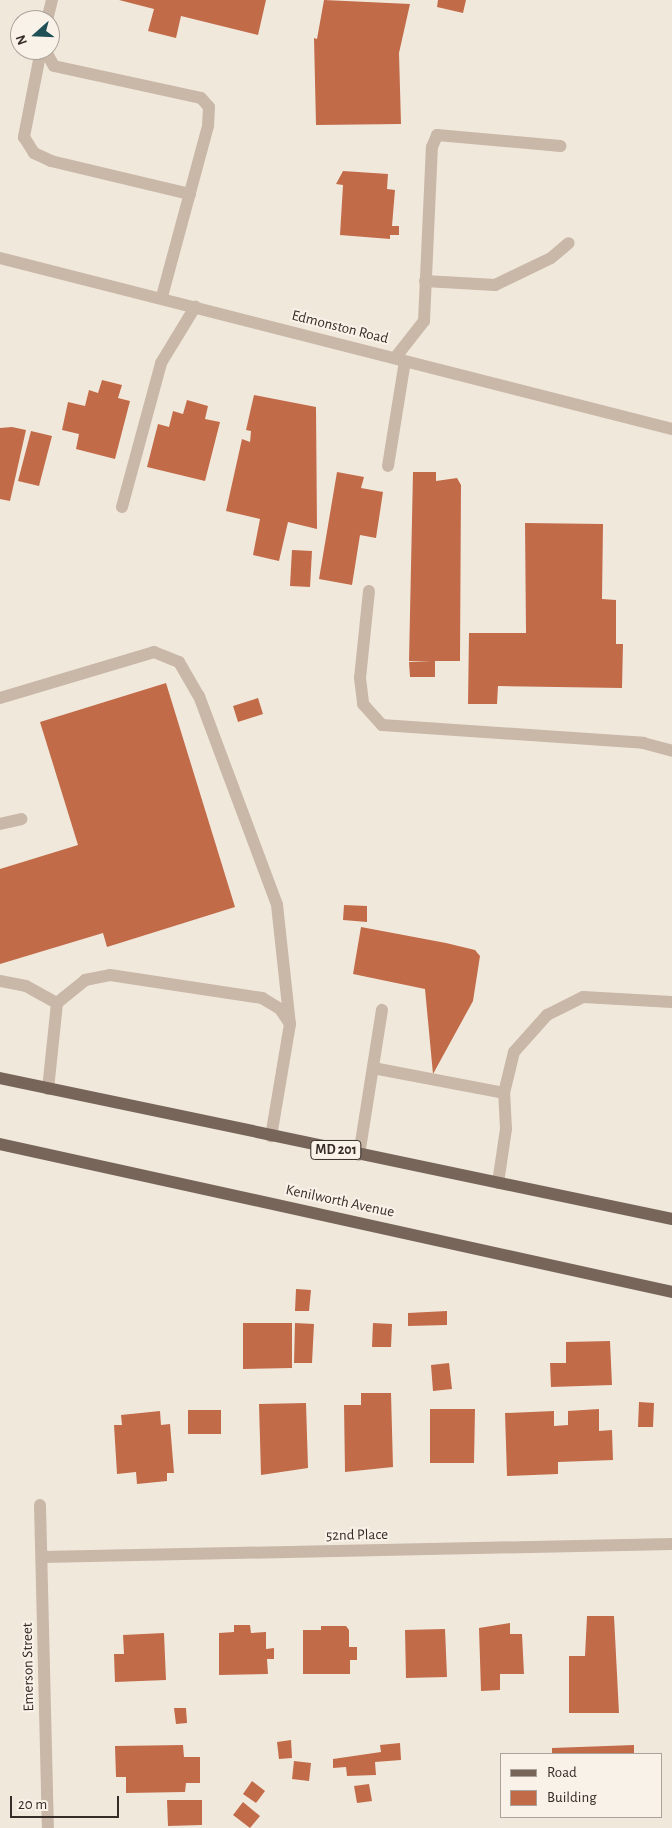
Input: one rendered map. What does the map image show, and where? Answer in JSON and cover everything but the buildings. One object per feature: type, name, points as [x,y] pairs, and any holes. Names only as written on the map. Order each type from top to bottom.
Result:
[{"type":"main road","name":"MD 201","points":[[0,1078],[359,1155],[672,1219]]},
{"type":"main road","name":"Kenilworth Avenue","points":[[0,1144],[672,1292]]},
{"type":"street","points":[[39,60],[24,137],[34,153],[51,161],[190,194]]},
{"type":"street","points":[[51,60],[54,66],[201,98],[209,107],[208,126],[162,296]]},
{"type":"street","points":[[388,466],[400,359],[424,321],[432,146],[437,135],[561,146]]},
{"type":"street","points":[[425,281],[494,285],[551,258],[569,243]]},
{"type":"street","name":"Edmonston Road","points":[[0,258],[162,296],[672,429]]},
{"type":"street","points":[[122,506],[160,363],[195,306]]},
{"type":"street","points":[[369,591],[360,678],[363,704],[382,726],[643,743],[672,751]]},
{"type":"street","points":[[0,698],[154,652],[179,662],[199,696],[277,905],[290,1024],[271,1136]]},
{"type":"street","points":[[0,824],[21,819]]},
{"type":"street","points":[[48,1089],[57,1003],[85,980],[110,975],[262,998],[280,1009],[290,1024]]},
{"type":"street","points":[[0,981],[26,986],[57,1003]]},
{"type":"street","points":[[498,1183],[506,1128],[504,1093],[514,1052],[547,1015],[583,997],[672,1002]]},
{"type":"street","points":[[359,1155],[382,1010]]},
{"type":"street","points":[[373,1068],[504,1093]]},
{"type":"street","name":"Emerson Street","points":[[40,1505],[48,1828]]},
{"type":"street","name":"52nd Place","points":[[42,1557],[672,1544]]}]
